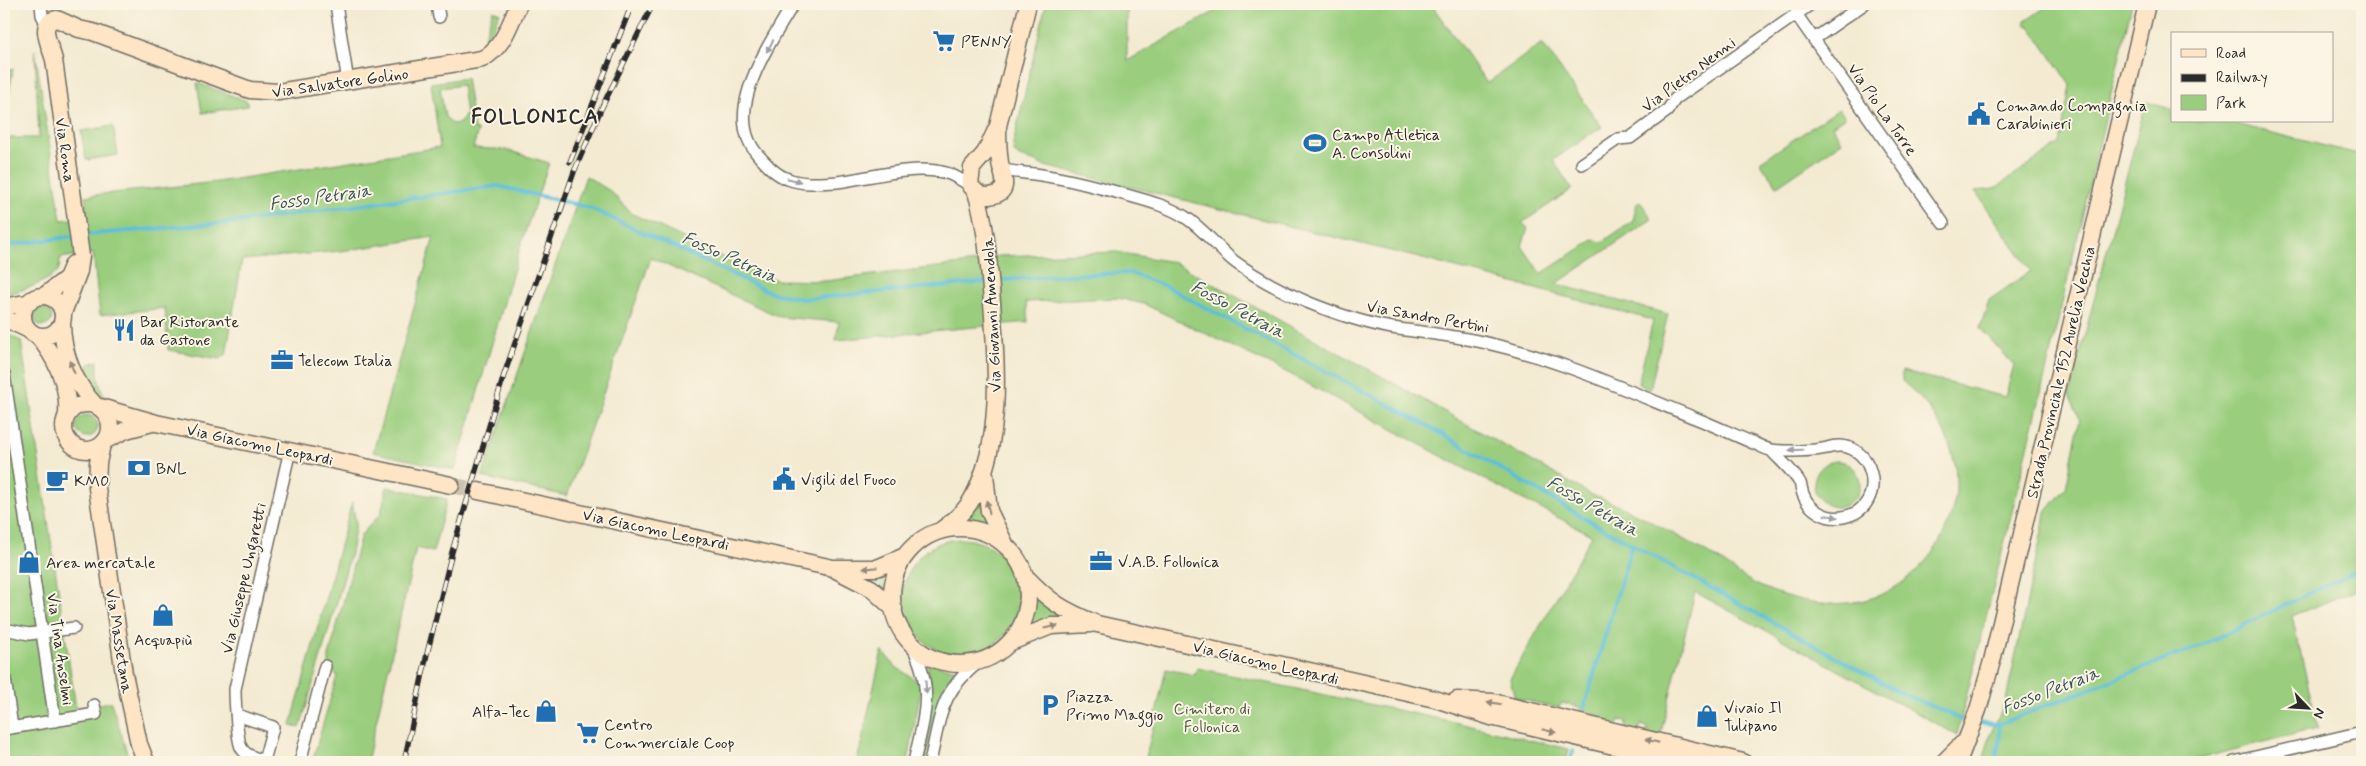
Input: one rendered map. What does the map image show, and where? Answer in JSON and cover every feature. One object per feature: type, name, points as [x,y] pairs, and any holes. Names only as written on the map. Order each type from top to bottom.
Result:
[{"type":"main road","name":"Via Salvatore Golino","points":[[61,30],[93,32],[259,92],[278,92],[482,59],[502,43],[519,4]]},
{"type":"main road","name":"Via Giovanni Amendola","points":[[1006,546],[988,511],[985,487],[985,464],[996,398],[996,372],[993,311],[985,225],[973,189],[970,173],[980,162],[998,126],[1028,4]]},
{"type":"main road","name":"Strada Provinciale 152 Aurelia Vecchia","points":[[1958,762],[1982,695],[2147,4]]},
{"type":"main road","name":"Via Roma","points":[[61,30],[54,60],[74,207],[79,271],[62,318]]},
{"type":"main road","name":"Via Giovanni Amendola","points":[[985,225],[998,192],[1005,182],[998,126]]},
{"type":"main road","points":[[980,162],[990,160],[1002,168]]},
{"type":"main road","points":[[973,189],[986,196],[998,192]]},
{"type":"main road","points":[[68,413],[66,392],[60,373],[50,353],[24,324],[24,312],[37,299],[67,278],[78,252]]},
{"type":"main road","points":[[4,307],[37,299],[56,302],[62,318],[63,337],[72,368],[84,391],[98,406],[108,417],[110,422],[104,442],[90,450],[77,448],[67,439],[64,433],[64,419],[68,413],[80,404],[98,406]]},
{"type":"main road","points":[[4,318],[32,332],[50,335],[57,331],[62,318]]},
{"type":"main road","name":"Via Giacomo Leopardi","points":[[98,406],[156,422],[451,485]]},
{"type":"main road","name":"Via Giacomo Leopardi","points":[[104,442],[126,430],[156,422]]},
{"type":"main road","name":"Via Massetana","points":[[104,442],[98,463],[97,488],[124,674],[137,736],[146,762]]},
{"type":"main road","name":"Via Massetana","points":[[77,448],[97,488]]},
{"type":"main road","name":"Via Giovanni Amendola","points":[[940,531],[970,503],[985,464]]},
{"type":"main road","name":"Via Giacomo Leopardi","points":[[478,491],[833,568],[877,568],[905,556]]},
{"type":"main road","name":"Via Giacomo Leopardi","points":[[1007,644],[1019,630],[1026,613],[1028,595],[1025,576],[1016,558],[1006,546],[978,530],[958,528],[940,531],[917,544],[905,556],[894,581],[894,608],[897,620],[910,642],[926,654],[944,661],[963,663],[983,659],[1031,632],[1052,626],[1097,624]]},
{"type":"main road","name":"Via Giacomo Leopardi","points":[[833,568],[871,588],[894,608]]},
{"type":"main road","name":"Via Giacomo Leopardi","points":[[1025,576],[1050,601],[1067,611],[1097,624],[1435,699],[1491,717],[1680,762]]},
{"type":"main road","name":"Via Giacomo Leopardi","points":[[1435,699],[1493,702],[1742,762]]},
{"type":"main road","name":"Strada Provinciale 152 Aurelia Vecchia","points":[[1944,762],[1966,738]]},
{"type":"street","points":[[42,4],[61,30]]},
{"type":"street","points":[[336,4],[348,82]]},
{"type":"street","points":[[437,4],[439,17]]},
{"type":"street","points":[[793,4],[752,78],[746,102],[746,130],[749,141],[754,152],[770,169],[788,179],[812,184],[913,171],[946,173],[973,189]]},
{"type":"street","name":"Via Pietro Nenni","points":[[1582,164],[1618,139],[1630,138],[1667,111],[1675,99],[1811,4]]},
{"type":"street","points":[[1814,39],[1864,4]]},
{"type":"street","name":"Via Pio La Torre","points":[[1796,14],[1943,223]]},
{"type":"street","name":"Via Sandro Pertini","points":[[1002,168],[1138,198],[1172,210],[1193,223],[1226,255],[1249,272],[1268,283],[1326,309],[1373,324],[1488,343],[1525,353],[1596,377],[1771,450],[1821,449],[1832,446],[1843,446],[1854,450],[1863,457],[1869,466],[1872,489],[1868,500],[1860,509],[1850,515],[1834,517],[1818,512],[1809,505],[1803,495],[1801,484],[1771,450]]},
{"type":"street","points":[[998,192],[1015,181],[1036,174]]},
{"type":"street","name":"Via Tina Anselmi","points":[[4,374],[55,721]]},
{"type":"street","name":"Via Giuseppe Ungaretti","points":[[237,715],[235,688],[290,450]]},
{"type":"street","points":[[4,629],[29,634],[74,628]]},
{"type":"street","points":[[910,642],[921,664],[927,693],[914,762]]},
{"type":"street","points":[[930,762],[941,711],[950,690],[966,672],[983,659]]},
{"type":"street","points":[[300,762],[325,666]]},
{"type":"street","points":[[4,672],[8,728],[96,714],[94,705]]},
{"type":"street","points":[[2234,762],[2362,732]]},
{"type":"green space","name":"Campo Atletica A. Consolini","points":[[1046,4],[1127,4],[1127,61],[1228,4],[1431,4],[1487,83],[1542,43],[1602,127],[1553,160],[1572,189],[1522,223],[1528,228],[1522,246],[1541,274],[1593,240],[1602,242],[1633,221],[1637,203],[1640,201],[1652,219],[1556,284],[1668,314],[1650,389],[1638,384],[1653,320],[1415,257],[1041,165],[1020,157],[1016,154],[1013,144]]},
{"type":"green space","points":[[2050,4],[2132,4],[2038,406],[1957,735],[1695,592],[1660,737],[1647,734],[1647,727],[1641,725],[1638,732],[1625,729],[1626,721],[1620,720],[1617,727],[1597,722],[1598,715],[1579,713],[1580,707],[1562,703],[1558,708],[1515,698],[1510,679],[1592,535],[1508,492],[1288,373],[1144,304],[1118,298],[1026,302],[1028,322],[836,340],[839,322],[780,317],[651,258],[567,496],[482,477],[586,176],[610,191],[631,213],[762,276],[778,280],[826,281],[977,262],[999,256],[1116,252],[1173,262],[1392,382],[1590,494],[1667,530],[1711,555],[1755,584],[1780,594],[1818,603],[1856,602],[1874,597],[1892,589],[1908,578],[1925,562],[1943,535],[1954,503],[1955,467],[1945,435],[1927,406],[1902,381],[1902,371],[2005,397],[2014,365],[1980,328],[1989,300],[2031,271],[1975,191],[1994,189],[2060,143],[2070,85],[2029,25],[2027,26],[2024,22]]},
{"type":"green space","points":[[493,10],[500,13],[488,40],[481,48]]},
{"type":"green space","points":[[35,50],[61,220],[87,217],[85,196],[217,182],[440,147],[431,83],[466,78],[474,129],[478,131],[473,148],[507,150],[549,163],[522,241],[455,470],[373,452],[434,237],[341,251],[242,260],[226,355],[220,359],[168,350],[165,308],[100,315],[93,253],[60,258],[58,270],[46,280],[16,292],[4,294],[4,138],[39,138]],"holes":[[[462,85],[466,114],[460,123],[453,124],[445,117],[440,88]]]},
{"type":"green space","points":[[13,69],[8,99],[4,104],[4,72]]},
{"type":"green space","points":[[197,83],[247,101],[248,106],[202,113]]},
{"type":"green space","points":[[2146,102],[2171,109],[2171,122],[2228,122],[2362,155],[2362,587],[2292,616],[2318,728],[2187,762],[1983,762],[1990,735],[2006,700],[2046,512],[2066,488],[2080,419],[2069,395]]},
{"type":"green space","points":[[1839,109],[1845,117],[1832,126],[1842,142],[1777,186],[1760,162]]},
{"type":"green space","points":[[113,126],[118,155],[86,160],[81,131]]},
{"type":"green space","points":[[43,308],[49,311],[52,317],[49,323],[43,326],[37,323],[34,317],[37,311]]},
{"type":"green space","name":"Area mercatale","points":[[4,333],[21,341],[76,708],[111,702],[130,762],[4,762]]},
{"type":"green space","points":[[98,361],[99,382],[107,400],[88,387],[84,377],[89,364]]},
{"type":"green space","points":[[87,415],[97,422],[98,426],[91,436],[87,437],[77,430],[76,426],[83,416]]},
{"type":"green space","points":[[1842,461],[1854,467],[1859,475],[1859,493],[1854,501],[1846,506],[1832,507],[1820,501],[1815,493],[1814,479],[1820,467],[1828,462]]},
{"type":"green space","points":[[387,487],[447,499],[433,552],[416,548],[367,762],[312,762],[337,676],[329,664],[329,656],[361,535],[381,513]]},
{"type":"green space","points":[[980,489],[991,530],[959,523]]},
{"type":"green space","points":[[352,502],[356,523],[351,553],[300,728],[291,725]]},
{"type":"green space","points":[[961,539],[983,544],[1002,556],[1014,575],[1019,597],[1014,619],[1002,638],[983,650],[961,655],[939,650],[920,638],[908,619],[903,597],[908,575],[920,556],[939,544]]},
{"type":"green space","points":[[892,568],[886,595],[863,575]]},
{"type":"green space","points":[[1035,597],[1062,618],[1027,629],[1033,613]]},
{"type":"green space","points":[[882,651],[896,667],[920,683],[921,688],[908,762],[857,762]]},
{"type":"green space","points":[[927,662],[960,671],[951,680],[939,701],[925,762],[919,762],[932,693]]},
{"type":"green space","name":"Cimitero di Follonica","points":[[1197,668],[1454,722],[1569,749],[1566,762],[1145,762],[1166,669],[1195,675]]},
{"type":"waterway","name":"Fosso Petraia","points":[[82,235],[236,222],[498,186],[590,208],[772,293],[803,299],[987,282]]},
{"type":"waterway","name":"Fosso Petraia","points":[[4,246],[75,236]]},
{"type":"waterway","name":"Fosso Petraia","points":[[993,281],[1068,275],[1130,273],[1165,286],[1425,424],[1581,516],[1897,691],[1968,722]]},
{"type":"waterway","points":[[1584,708],[1632,544]]},
{"type":"waterway","name":"Fosso Petraia","points":[[1977,723],[1999,724],[2198,647],[2362,568]]},
{"type":"waterway","points":[[1995,762],[2000,738],[1999,724]]},
{"type":"waterway","points":[[1570,762],[1573,751]]},
{"type":"tunnel","points":[[451,485],[478,491]]},
{"type":"railway","points":[[570,162],[632,4]]},
{"type":"railway","points":[[404,762],[427,654],[452,552],[504,375],[574,172],[601,109],[653,4]]},
{"type":"place","name":"PENNY","points":[[944,41]]},
{"type":"place","name":"Comando Compagnia Carabinieri","points":[[1979,114]]},
{"type":"place","name":"Campo Atletica A. Consolini","points":[[1315,143]]},
{"type":"place","name":"Bar Ristorante da Gastone","points":[[124,330]]},
{"type":"place","name":"Telecom Italia","points":[[282,360]]},
{"type":"place","name":"BNL","points":[[139,468]]},
{"type":"place","name":"Vigili del Fuoco","points":[[784,479]]},
{"type":"place","name":"KM0","points":[[57,480]]},
{"type":"place","name":"V.A.B. Follonica","points":[[1101,561]]},
{"type":"place","name":"Area mercatale","points":[[29,562]]},
{"type":"place","name":"Acquapiù","points":[[163,615]]},
{"type":"place","name":"Piazza Primo Maggio","points":[[1050,705]]},
{"type":"place","name":"Alfa-Tec","points":[[546,711]]},
{"type":"place","name":"Vivaio Il Tulipano","points":[[1707,716]]},
{"type":"place","name":"Centro Commerciale Coop","points":[[588,733]]},
{"type":"district","name":"FOLLONICA","points":[[535,116]]}]
